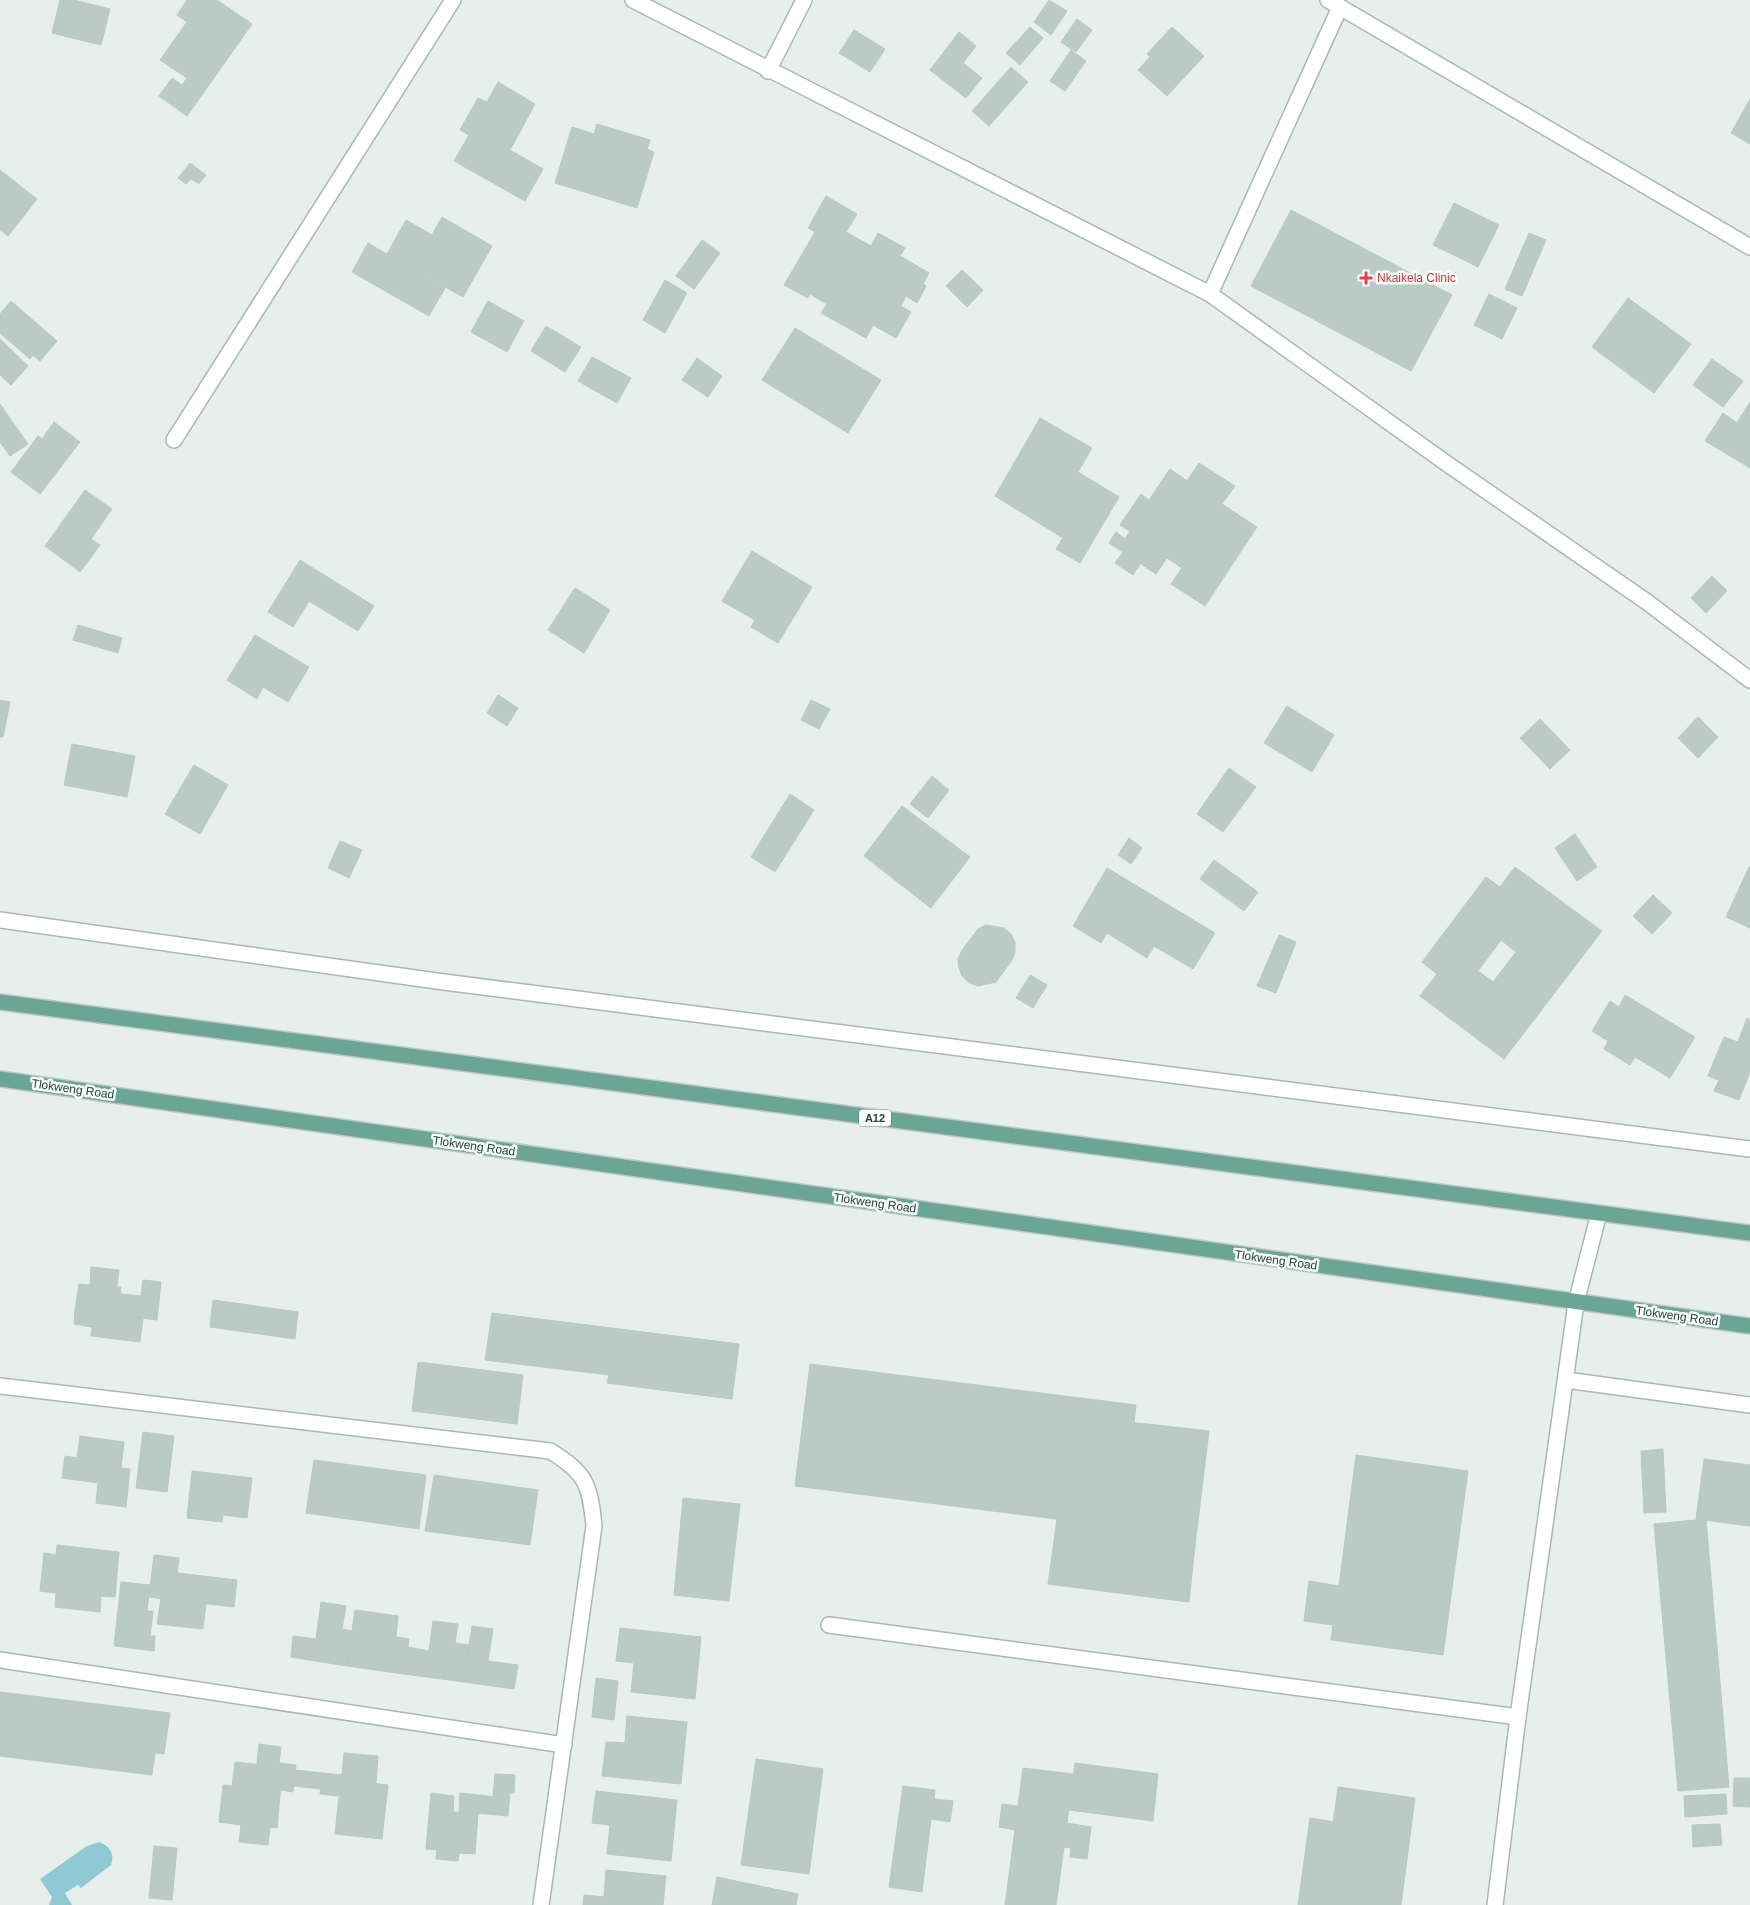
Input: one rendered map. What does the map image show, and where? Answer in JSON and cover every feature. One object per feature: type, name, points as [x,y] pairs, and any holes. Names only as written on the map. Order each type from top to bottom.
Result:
[{"type":"main road","name":"A12","points":[[0,1002],[1750,1233]]},
{"type":"main road","name":"Tlokweng Road","points":[[0,1079],[1576,1303],[1750,1326]]},
{"type":"street","points":[[633,0],[768,71],[1210,294],[1446,463],[1647,602],[1750,680]]},
{"type":"street","points":[[768,71],[804,0]]},
{"type":"street","points":[[174,440],[444,3]]},
{"type":"street","points":[[1210,294],[1334,4],[1750,247]]},
{"type":"street","points":[[0,920],[464,984],[1750,1149]]},
{"type":"street","points":[[1496,1905],[1518,1717],[1576,1303],[1599,1213]]},
{"type":"street","points":[[1566,1380],[1750,1405]]},
{"type":"street","points":[[0,1386],[550,1451],[568,1462],[583,1476],[592,1501],[594,1526],[541,1905]]},
{"type":"street","points":[[829,1625],[1518,1717]]},
{"type":"street","points":[[0,1660],[564,1745]]},
{"type":"water","points":[[99,1842],[111,1851],[111,1865],[81,1888],[78,1885],[65,1893],[72,1905],[49,1905],[52,1897],[40,1879],[87,1846]]},
{"type":"building","points":[[60,0],[74,0],[110,9],[101,45],[52,33]]},
{"type":"building","points":[[187,0],[217,0],[252,24],[187,116],[159,96],[172,78],[182,85],[187,78],[160,60],[187,22],[177,15]]},
{"type":"building","points":[[1049,0],[1067,11],[1051,35],[1034,22]]},
{"type":"building","points":[[1077,19],[1092,30],[1076,52],[1061,42]]},
{"type":"building","points":[[1030,27],[1043,38],[1020,65],[1006,53]]},
{"type":"building","points":[[1172,27],[1204,56],[1167,96],[1138,70],[1150,57],[1147,54]]},
{"type":"building","points":[[854,30],[885,49],[870,72],[839,53]]},
{"type":"building","points":[[959,32],[976,46],[963,63],[982,78],[966,98],[930,70]]},
{"type":"building","points":[[1071,50],[1086,61],[1065,91],[1050,81]]},
{"type":"building","points":[[1011,67],[1028,82],[989,126],[972,111]]},
{"type":"building","points":[[498,82],[535,104],[510,150],[543,169],[525,201],[454,161],[469,135],[460,130],[478,98],[487,102]]},
{"type":"building","points":[[1750,99],[1750,144],[1731,133]]},
{"type":"building","points":[[597,124],[650,140],[647,149],[654,152],[637,208],[555,183],[572,127],[594,134]]},
{"type":"building","points":[[190,163],[206,175],[199,184],[191,179],[186,184],[178,178]]},
{"type":"building","points":[[0,170],[37,199],[8,236],[0,230]]},
{"type":"building","points":[[826,196],[857,214],[846,232],[871,246],[878,233],[905,248],[900,256],[929,273],[923,284],[926,286],[917,303],[906,296],[901,306],[911,312],[896,338],[873,325],[866,338],[821,313],[827,304],[810,294],[808,298],[784,285],[815,232],[808,228]]},
{"type":"building","points":[[1454,203],[1499,225],[1478,267],[1433,245]]},
{"type":"building","points":[[1291,210],[1452,295],[1411,371],[1251,286]]},
{"type":"building","points":[[442,217],[492,246],[463,297],[387,254],[406,220],[432,235]]},
{"type":"building","points":[[1529,233],[1546,240],[1522,296],[1505,289]]},
{"type":"building","points":[[702,240],[720,253],[694,289],[676,276]]},
{"type":"building","points":[[368,243],[445,288],[429,316],[352,272]]},
{"type":"building","points":[[962,270],[983,290],[967,307],[946,286]]},
{"type":"building","points":[[665,280],[687,293],[665,333],[643,320]]},
{"type":"building","points":[[1489,294],[1517,308],[1502,339],[1474,325]]},
{"type":"building","points":[[1628,298],[1691,344],[1654,393],[1592,347]]},
{"type":"building","points":[[11,301],[57,341],[40,361],[33,355],[30,359],[0,333],[0,314]]},
{"type":"building","points":[[488,301],[524,321],[507,352],[471,332]]},
{"type":"building","points":[[546,326],[581,347],[565,372],[531,351]]},
{"type":"building","points":[[795,328],[881,380],[848,433],[762,380]]},
{"type":"building","points":[[0,339],[28,366],[11,385],[0,375]]},
{"type":"building","points":[[592,357],[631,378],[617,403],[578,381]]},
{"type":"building","points":[[697,358],[722,376],[708,397],[682,380]]},
{"type":"building","points":[[1712,359],[1743,381],[1723,407],[1693,385]]},
{"type":"building","points":[[1750,402],[1750,468],[1705,441],[1723,413],[1737,423]]},
{"type":"building","points":[[0,404],[28,444],[10,456],[0,442]]},
{"type":"building","points":[[1040,418],[1092,448],[1078,472],[1119,497],[1080,563],[1056,549],[1063,538],[995,496]]},
{"type":"building","points":[[54,422],[80,442],[40,494],[11,472],[38,436],[42,439]]},
{"type":"building","points":[[1199,463],[1235,486],[1222,504],[1257,527],[1205,606],[1171,584],[1182,568],[1167,558],[1156,574],[1109,543],[1116,532],[1125,539],[1130,531],[1120,525],[1141,494],[1149,500],[1170,469],[1187,481]]},
{"type":"building","points":[[85,490],[112,509],[91,539],[100,545],[80,572],[45,546]]},
{"type":"building","points":[[752,551],[812,587],[778,643],[751,627],[755,620],[722,601]]},
{"type":"building","points":[[1123,552],[1140,564],[1133,575],[1115,563]]},
{"type":"building","points":[[300,560],[374,606],[358,631],[309,601],[293,627],[268,612]]},
{"type":"building","points":[[1712,576],[1727,591],[1706,613],[1691,598]]},
{"type":"building","points":[[575,588],[610,610],[584,653],[548,630]]},
{"type":"building","points":[[78,625],[122,638],[118,653],[73,640]]},
{"type":"building","points":[[255,635],[309,667],[288,702],[263,687],[257,699],[227,680]]},
{"type":"building","points":[[498,695],[518,708],[507,726],[487,713]]},
{"type":"building","points":[[0,700],[10,702],[3,737],[0,737]]},
{"type":"building","points":[[811,700],[830,709],[819,729],[801,720]]},
{"type":"building","points":[[1287,706],[1334,735],[1312,772],[1264,743]]},
{"type":"building","points":[[1698,717],[1718,737],[1698,758],[1678,738]]},
{"type":"building","points":[[1540,719],[1570,750],[1550,769],[1520,738]]},
{"type":"building","points":[[72,744],[135,756],[127,797],[64,785]]},
{"type":"building","points":[[194,765],[228,785],[200,834],[165,814]]},
{"type":"building","points":[[1229,768],[1256,787],[1223,832],[1197,814]]},
{"type":"building","points":[[932,776],[949,790],[928,818],[910,804]]},
{"type":"building","points":[[790,794],[814,810],[775,872],[751,857]]},
{"type":"building","points":[[902,806],[970,857],[931,908],[864,856]]},
{"type":"building","points":[[1575,834],[1597,867],[1577,881],[1555,848]]},
{"type":"building","points":[[1129,838],[1142,848],[1131,864],[1118,855]]},
{"type":"building","points":[[340,841],[362,850],[349,878],[328,868]]},
{"type":"building","points":[[1214,860],[1258,892],[1244,911],[1200,879]]},
{"type":"building","points":[[1515,867],[1602,931],[1504,1059],[1420,996],[1437,974],[1422,962],[1486,877],[1500,887]],"holes":[[[1501,940],[1516,952],[1493,982],[1478,971]]]},
{"type":"building","points":[[1750,867],[1750,928],[1726,917]]},
{"type":"building","points":[[1107,868],[1215,933],[1193,969],[1154,946],[1147,958],[1107,933],[1101,943],[1073,926]]},
{"type":"building","points":[[1653,895],[1672,913],[1652,934],[1633,916]]},
{"type":"building","points":[[986,925],[1004,928],[1011,934],[1015,942],[1015,952],[1012,960],[996,982],[978,986],[969,983],[962,976],[958,959],[962,950],[978,929]]},
{"type":"building","points":[[1279,935],[1296,942],[1276,993],[1257,986]]},
{"type":"building","points":[[1030,975],[1047,985],[1033,1008],[1016,998]]},
{"type":"building","points":[[1625,995],[1695,1037],[1670,1078],[1635,1057],[1630,1065],[1604,1049],[1608,1041],[1592,1031],[1610,1001],[1619,1007]]},
{"type":"building","points":[[1747,1018],[1750,1020],[1750,1072],[1739,1100],[1714,1091],[1719,1080],[1708,1076],[1724,1037],[1738,1042]]},
{"type":"building","points":[[91,1267],[119,1270],[117,1287],[121,1287],[118,1315],[75,1310],[79,1284],[90,1285]]},
{"type":"building","points":[[143,1280],[161,1282],[157,1320],[118,1315],[121,1294],[141,1296]]},
{"type":"building","points":[[213,1300],[298,1312],[295,1339],[210,1327]]},
{"type":"building","points":[[75,1310],[143,1318],[140,1342],[91,1336],[92,1327],[74,1324]]},
{"type":"building","points":[[492,1313],[739,1344],[732,1399],[607,1383],[609,1375],[485,1360]]},
{"type":"building","points":[[418,1362],[523,1375],[517,1424],[412,1411]]},
{"type":"building","points":[[810,1364],[1136,1405],[1134,1423],[1148,1424],[1135,1529],[795,1486]]},
{"type":"building","points":[[1148,1424],[1209,1431],[1196,1537],[1135,1529]]},
{"type":"building","points":[[143,1432],[174,1436],[167,1492],[136,1488]]},
{"type":"building","points":[[80,1436],[124,1442],[121,1468],[130,1469],[126,1507],[96,1503],[98,1483],[62,1478],[65,1456],[77,1458]]},
{"type":"building","points":[[1663,1449],[1666,1512],[1644,1513],[1641,1451]]},
{"type":"building","points":[[1356,1455],[1468,1471],[1443,1655],[1331,1640],[1333,1625],[1304,1621],[1309,1581],[1339,1586]]},
{"type":"building","points":[[1704,1459],[1750,1465],[1750,1526],[1696,1519]]},
{"type":"building","points":[[314,1460],[426,1475],[419,1529],[306,1513]]},
{"type":"building","points":[[192,1471],[252,1478],[247,1518],[223,1515],[222,1522],[187,1518]]},
{"type":"building","points":[[434,1475],[538,1490],[530,1545],[425,1531]]},
{"type":"building","points":[[683,1498],[740,1504],[729,1601],[674,1595]]},
{"type":"building","points":[[1057,1519],[1196,1537],[1189,1602],[1048,1584]]},
{"type":"building","points":[[1706,1519],[1729,1787],[1678,1791],[1654,1524]]},
{"type":"building","points":[[57,1545],[119,1552],[115,1597],[101,1596],[100,1612],[55,1607],[56,1593],[40,1591],[44,1553],[56,1555]]},
{"type":"building","points":[[154,1555],[179,1558],[174,1600],[149,1597]]},
{"type":"building","points":[[177,1573],[237,1580],[234,1607],[174,1600]]},
{"type":"building","points":[[121,1582],[150,1585],[147,1611],[153,1611],[150,1636],[155,1636],[154,1651],[114,1646]]},
{"type":"building","points":[[161,1599],[206,1604],[203,1629],[157,1624]]},
{"type":"building","points":[[321,1602],[346,1606],[342,1629],[352,1631],[347,1666],[291,1657],[293,1636],[316,1639]]},
{"type":"building","points":[[355,1610],[398,1616],[396,1637],[409,1639],[404,1674],[347,1666]]},
{"type":"building","points":[[433,1621],[458,1624],[455,1643],[469,1645],[464,1682],[404,1674],[408,1647],[429,1651]]},
{"type":"building","points":[[472,1626],[493,1629],[488,1661],[518,1665],[514,1689],[464,1682]]},
{"type":"building","points":[[620,1628],[701,1637],[695,1699],[631,1692],[634,1663],[616,1661]]},
{"type":"building","points":[[596,1678],[618,1681],[614,1720],[592,1717]]},
{"type":"building","points":[[0,1692],[170,1713],[164,1754],[155,1753],[152,1775],[0,1756]]},
{"type":"building","points":[[627,1716],[687,1722],[681,1784],[602,1776],[606,1742],[625,1743]]},
{"type":"building","points":[[259,1744],[281,1747],[279,1763],[296,1765],[293,1792],[281,1790],[281,1784],[261,1782],[264,1765],[257,1764]]},
{"type":"building","points":[[344,1753],[378,1756],[376,1783],[341,1779],[338,1796],[320,1794],[322,1773],[342,1775]]},
{"type":"building","points":[[756,1759],[823,1769],[809,1874],[741,1865]]},
{"type":"building","points":[[235,1762],[264,1765],[261,1782],[281,1784],[277,1828],[270,1827],[268,1845],[239,1842],[241,1825],[219,1822],[223,1785],[232,1786]]},
{"type":"building","points":[[1075,1763],[1158,1774],[1153,1821],[1069,1810]]},
{"type":"building","points":[[1023,1768],[1073,1774],[1067,1823],[1091,1827],[1087,1859],[1070,1857],[1071,1848],[1064,1847],[1056,1905],[1005,1905],[1015,1830],[999,1827],[1002,1804],[1018,1806]]},
{"type":"building","points":[[295,1770],[322,1773],[321,1789],[293,1786]]},
{"type":"building","points":[[495,1774],[515,1775],[514,1793],[510,1793],[508,1816],[487,1814],[488,1796],[493,1797]]},
{"type":"building","points":[[1734,1778],[1750,1778],[1750,1807],[1733,1806]]},
{"type":"building","points":[[341,1779],[388,1785],[382,1839],[335,1834]]},
{"type":"building","points":[[903,1786],[935,1790],[934,1799],[953,1801],[950,1822],[931,1819],[922,1892],[889,1887]]},
{"type":"building","points":[[1338,1787],[1415,1798],[1401,1905],[1322,1905]]},
{"type":"building","points":[[596,1791],[677,1800],[671,1861],[607,1854],[610,1825],[592,1823]]},
{"type":"building","points":[[431,1793],[454,1796],[453,1812],[478,1814],[475,1854],[459,1853],[458,1861],[436,1859],[437,1850],[426,1849]]},
{"type":"building","points":[[460,1793],[488,1796],[487,1814],[459,1812]]},
{"type":"building","points":[[1726,1794],[1727,1814],[1685,1817],[1684,1796]]},
{"type":"building","points":[[1310,1818],[1334,1822],[1322,1905],[1298,1905]]},
{"type":"building","points":[[1720,1824],[1722,1845],[1693,1847],[1692,1825]]},
{"type":"building","points":[[154,1846],[177,1848],[172,1900],[149,1898]]},
{"type":"building","points":[[606,1870],[666,1876],[663,1905],[583,1905],[584,1895],[604,1897]]},
{"type":"building","points":[[717,1877],[798,1894],[796,1905],[712,1905]]},
{"type":"place","name":"Nkaikela Clinic","points":[[1366,278]]}]
